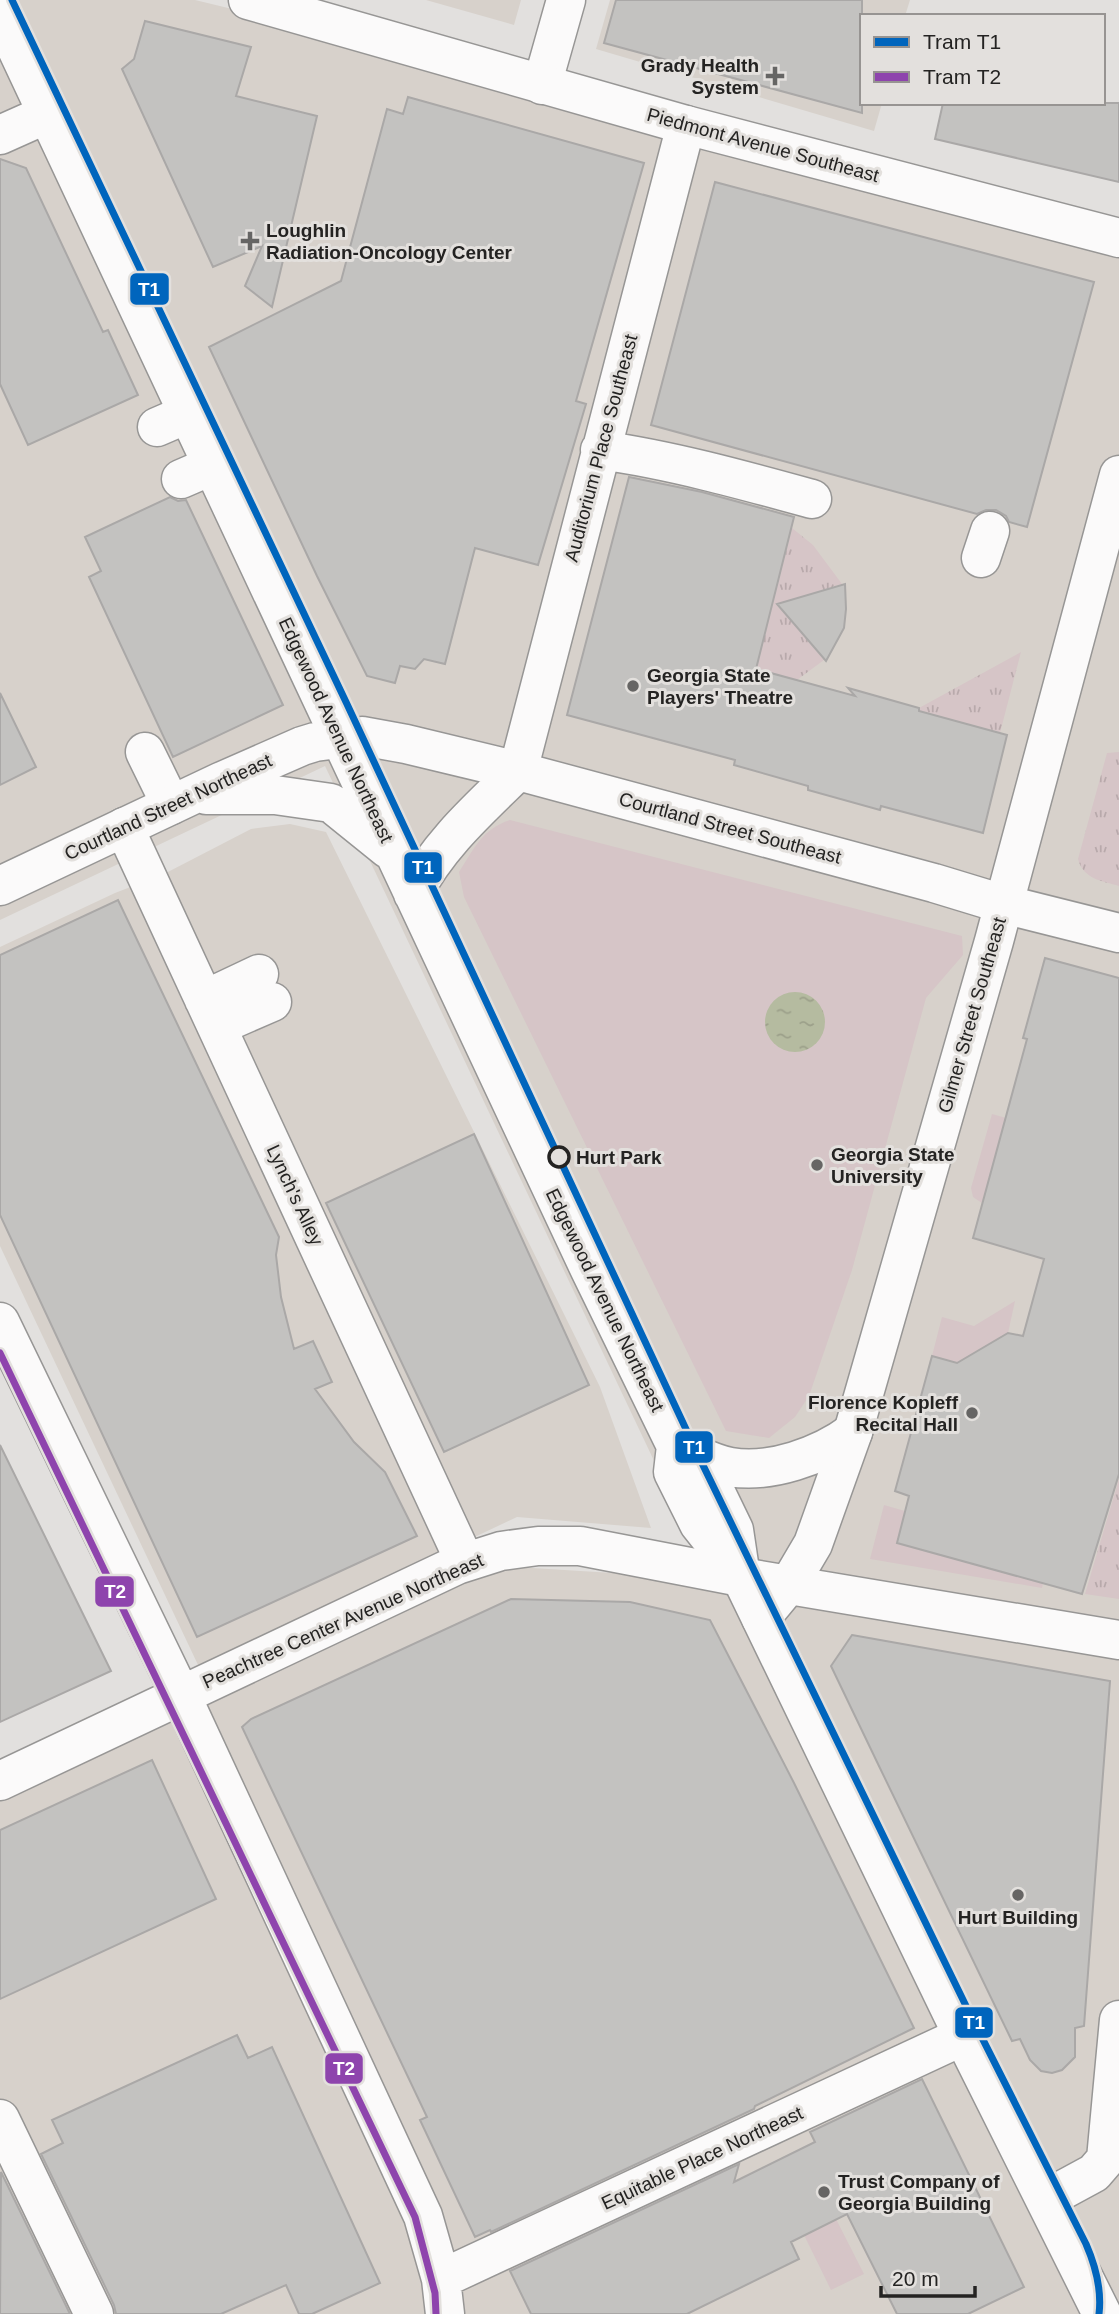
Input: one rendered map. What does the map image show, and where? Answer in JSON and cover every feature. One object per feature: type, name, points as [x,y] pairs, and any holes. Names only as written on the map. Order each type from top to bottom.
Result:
[{"type":"main road","name":"Piedmont Avenue Southeast","points":[[248,0],[686,125],[1119,238]]},
{"type":"main road","points":[[542,85],[566,0]]},
{"type":"main road","name":"Edgewood Avenue Northeast","points":[[0,13],[47,114],[172,421],[196,472],[339,738],[395,854],[541,1168],[676,1446],[673,1472],[699,1524],[741,1577],[963,2036],[1102,2314]]},
{"type":"main road","points":[[0,135],[47,114]]},
{"type":"main road","name":"Auditorium Place Southeast","points":[[518,771],[686,125]]},
{"type":"main road","points":[[600,450],[625,453],[730,477],[813,499]]},
{"type":"main road","name":"Gilmer Street Southeast","points":[[761,1618],[790,1583],[813,1544],[853,1432],[1003,904],[1119,475]]},
{"type":"main road","name":"Courtland Street Southeast","points":[[339,738],[362,736],[518,771],[1003,904],[1119,933]]},
{"type":"main road","name":"Courtland Street Northeast","points":[[0,886],[302,746],[339,738]]},
{"type":"main road","points":[[145,752],[181,800],[275,795],[331,803],[395,854]]},
{"type":"main road","points":[[414,894],[425,871],[458,829],[518,771]]},
{"type":"main road","name":"Lynch's Alley","points":[[124,827],[465,1562]]},
{"type":"main road","points":[[211,1013],[266,988]]},
{"type":"main road","points":[[0,1322],[180,1695],[423,2216],[443,2297]]},
{"type":"main road","points":[[676,1446],[712,1462],[738,1468],[787,1464],[837,1444],[853,1432]]},
{"type":"main road","name":"Peachtree Center Avenue Northeast","points":[[0,1781],[465,1562],[501,1551],[538,1546],[580,1546],[741,1577],[790,1583],[1119,1640]]},
{"type":"main road","points":[[1046,2199],[1094,2173],[1106,2159],[1119,2020]]},
{"type":"main road","name":"Equitable Place Northeast","points":[[443,2297],[963,2036]]},
{"type":"main road","points":[[0,2119],[94,2314]]},
{"type":"shaded area","name":"Georgia State University","points":[[0,0],[195,0],[1119,225],[1119,2314],[0,2314],[0,1778],[466,1564],[710,1579],[325,766],[0,920]]},
{"type":"shaded area","points":[[426,0],[521,0],[514,25]]},
{"type":"shaded area","name":"Grady Health System","points":[[610,0],[910,0],[906,14],[860,14],[860,105],[881,105],[874,131],[596,49]]},
{"type":"shaded area","points":[[290,824],[326,832],[600,1387],[651,1528],[517,1517],[199,1667],[0,1246],[0,947],[115,893],[164,874],[251,829]]},
{"type":"green space","points":[[792,528],[813,545],[842,584],[811,594],[799,630],[824,660],[797,680],[782,676],[754,678]]},
{"type":"green space","points":[[1021,652],[1000,733],[919,711],[919,708]]},
{"type":"green space","points":[[1119,752],[1119,886],[1089,875],[1080,866],[1078,859],[1107,753]]},
{"type":"green space","name":"Hurt Park","points":[[510,820],[962,936],[963,955],[926,998],[852,1270],[809,1396],[795,1417],[769,1438],[726,1431],[464,897],[459,872],[486,834]]},
{"type":"green space","points":[[992,1114],[1006,1118],[982,1203],[973,1197],[971,1188]]},
{"type":"green space","points":[[1015,1301],[1008,1333],[957,1363],[932,1356],[942,1317],[974,1326]]},
{"type":"green space","points":[[1119,1479],[1119,1599],[1085,1594]]},
{"type":"green space","points":[[884,1505],[905,1511],[897,1543],[1043,1583],[1042,1588],[870,1559]]},
{"type":"green space","points":[[836,2219],[864,2274],[831,2290],[804,2235]]},
{"type":"water","points":[[795,992],[816,1001],[825,1022],[816,1043],[795,1052],[774,1043],[765,1022],[774,1001]]},
{"type":"building","name":"Grady Health System","points":[[616,0],[862,0],[862,113],[604,43]]},
{"type":"building","points":[[145,21],[251,47],[236,96],[317,116],[272,307],[245,286],[262,246],[213,267],[122,69],[134,59]]},
{"type":"building","points":[[408,97],[644,163],[576,401],[586,404],[538,565],[475,548],[445,664],[424,659],[415,669],[400,666],[395,683],[367,676],[209,347],[341,281],[387,109],[403,114]]},
{"type":"building","points":[[1119,103],[1119,182],[935,139],[943,105]]},
{"type":"building","points":[[0,159],[26,168],[103,332],[108,330],[138,395],[28,445],[0,384]]},
{"type":"building","points":[[715,182],[1094,282],[1027,527],[1009,522],[1006,516],[996,510],[977,514],[651,425]]},
{"type":"building","points":[[629,477],[702,492],[794,517],[756,669],[855,696],[848,688],[1007,735],[983,833],[881,806],[880,810],[808,790],[808,786],[734,765],[735,760],[567,715]]},
{"type":"building","points":[[170,497],[178,501],[186,500],[283,705],[173,757],[89,577],[101,571],[85,537]]},
{"type":"building","points":[[845,584],[844,628],[826,661],[777,604]]},
{"type":"building","points":[[0,693],[36,767],[0,785]]},
{"type":"building","points":[[118,900],[279,1237],[276,1255],[281,1297],[294,1349],[313,1341],[332,1382],[315,1389],[354,1442],[385,1472],[417,1536],[197,1637],[0,1215],[0,955]]},
{"type":"building","points":[[1045,958],[1119,978],[1119,1474],[1082,1594],[897,1543],[909,1496],[895,1491],[932,1356],[957,1363],[1008,1333],[1023,1336],[1044,1259],[973,1238],[1027,1039],[1023,1038]]},
{"type":"building","points":[[474,1134],[589,1385],[444,1452],[326,1203]]},
{"type":"building","points":[[0,1445],[111,1671],[0,1722]]},
{"type":"building","points":[[511,1599],[630,1602],[710,1620],[794,1783],[914,2028],[755,2106],[754,2109],[491,2232],[490,2230],[475,2237],[420,2120],[427,2117],[242,1727],[251,1719]]},
{"type":"building","name":"Hurt Building","points":[[852,1635],[1110,1681],[1084,2026],[1075,2028],[1075,2057],[1062,2070],[1052,2073],[1041,2071],[1030,2060],[1020,2039],[1012,2041],[878,1764],[831,1666]]},
{"type":"building","points":[[152,1760],[216,1899],[0,1999],[0,1830]]},
{"type":"building","points":[[237,2035],[248,2058],[272,2047],[380,2283],[312,2314],[299,2314],[286,2285],[221,2314],[116,2314],[41,2154],[63,2143],[52,2120]]},
{"type":"building","name":"Trust Company of Georgia Building","points":[[922,2079],[1024,2287],[968,2314],[897,2314],[847,2214],[791,2242],[799,2259],[687,2314],[531,2314],[510,2271],[739,2164],[734,2182],[815,2142],[810,2132]]},
{"type":"building","points":[[1,2172],[70,2314],[0,2314]]},
{"type":"tram line","name":"T1","points":[[12,0],[346,702],[699,1457],[967,2008],[1086,2244],[1097,2278],[1099,2314]]},
{"type":"tram line","name":"T2","points":[[0,1353],[415,2217],[435,2293],[436,2314]]},
{"type":"place","name":"Grady Health System","points":[[775,76]]},
{"type":"place","name":"Loughlin Radiation-Oncology Center","points":[[250,241]]},
{"type":"place","name":"Georgia State Players' Theatre","points":[[633,686]]},
{"type":"place","name":"Hurt Park","points":[[559,1157]]},
{"type":"place","name":"Georgia State University","points":[[817,1165]]},
{"type":"place","name":"Florence Kopleff Recital Hall","points":[[972,1413]]},
{"type":"place","name":"Hurt Building","points":[[1018,1895]]},
{"type":"place","name":"Trust Company of Georgia Building","points":[[824,2192]]}]
